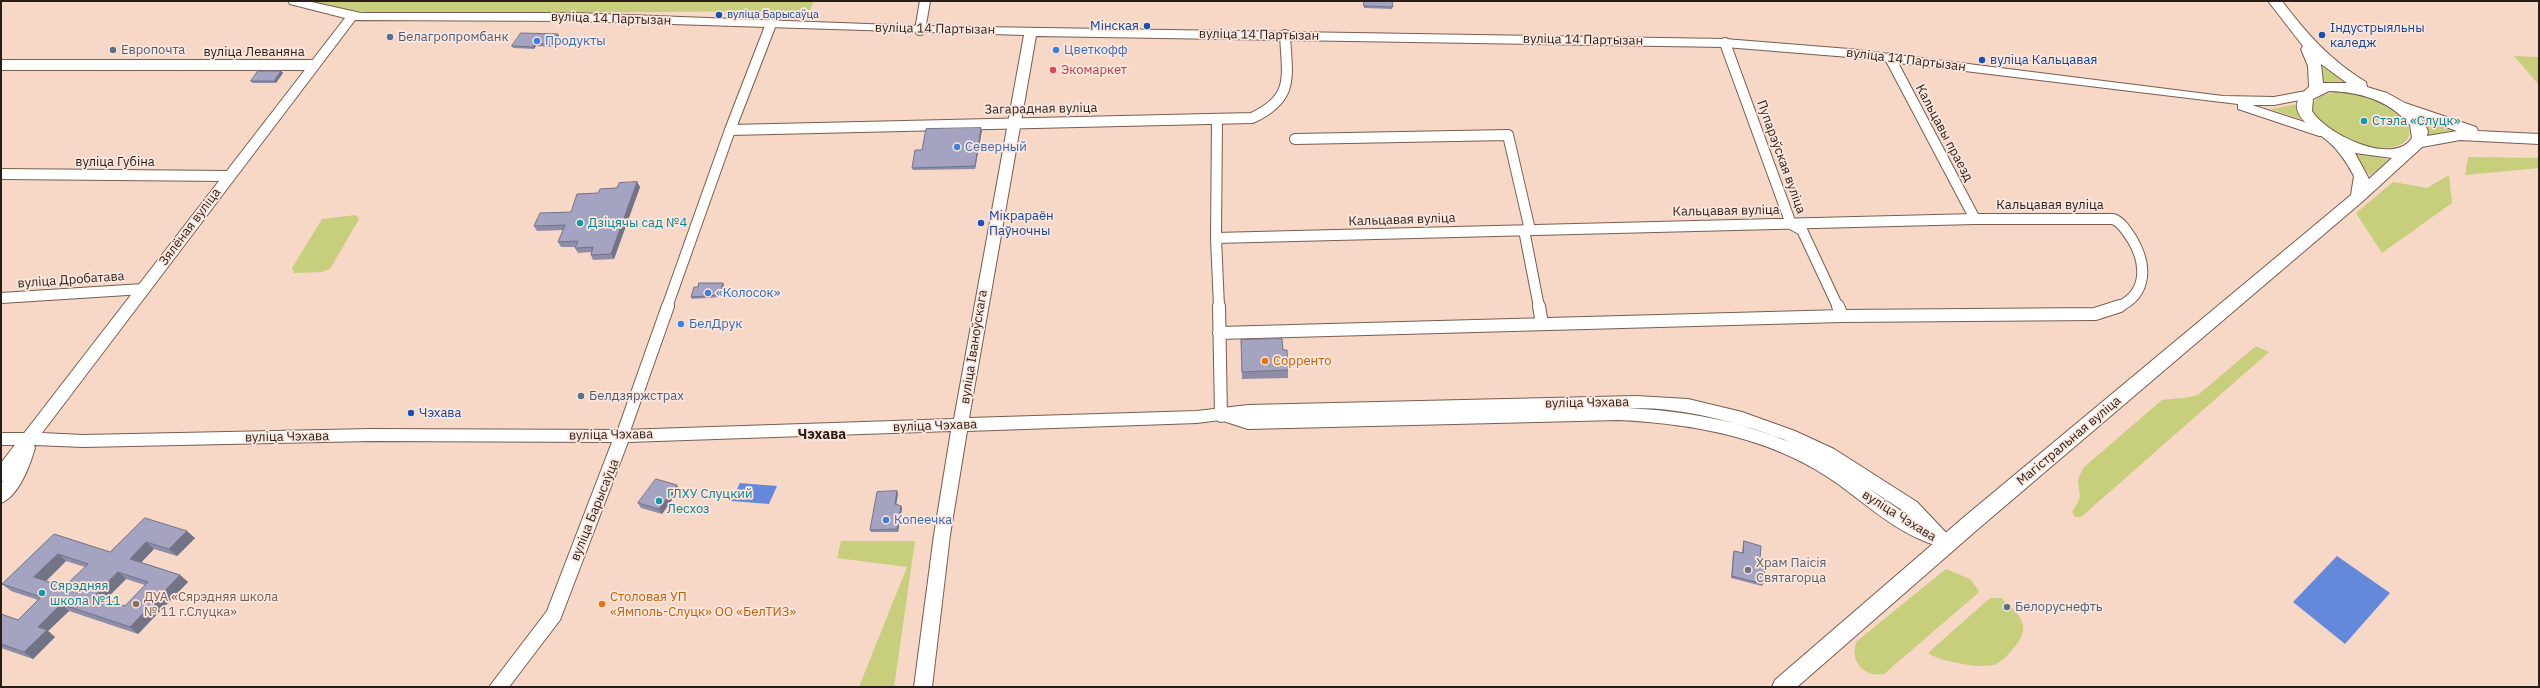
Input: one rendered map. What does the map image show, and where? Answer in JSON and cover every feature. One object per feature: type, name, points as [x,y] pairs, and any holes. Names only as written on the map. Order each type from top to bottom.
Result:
[{"type":"main road","name":"вуліца 14 Партызан","points":[[294,1],[352,16],[575,17],[920,30],[1725,43],[1798,47],[2223,100],[2274,101],[2311,91]]},
{"type":"main road","points":[[2275,1],[2305,41],[2323,61],[2343,76],[2399,105],[2456,127],[2491,135]]},
{"type":"main road","name":"Зялёная вуліца","points":[[1,475],[30,439],[228,176],[352,16]]},
{"type":"main road","name":"вуліца Іваноўскага","points":[[923,687],[942,535],[1013,123],[1032,31]]},
{"type":"main road","points":[[2305,41],[2315,66],[2311,91],[2303,103],[2305,112],[2312,123],[2330,137],[2352,159],[2362,176],[2358,198]]},
{"type":"main road","points":[[2311,91],[2343,86],[2375,93]]},
{"type":"main road","name":"вуліца 14 Партызан","points":[[2223,100],[2287,119],[2330,137]]},
{"type":"main road","points":[[2399,105],[2418,125],[2421,134],[2415,146]]},
{"type":"main road","points":[[2330,137],[2368,152],[2399,153],[2440,137],[2491,135],[2539,138]]},
{"type":"main road","name":"Магістральная вуліца","points":[[1782,687],[1947,545],[2358,198],[2415,146]]},
{"type":"main road","name":"вуліца Чэхава","points":[[30,439],[83,441],[371,435],[622,436],[1221,416],[1248,423],[1618,414],[1663,415],[1742,430],[1778,443],[1825,468],[1898,518],[1947,545]]},
{"type":"main road","name":"вуліца Барысаўца","points":[[498,687],[554,615],[616,458],[622,436]]},
{"type":"main road","name":"Зялёная вуліца","points":[[1,496],[20,471],[30,439]]},
{"type":"street","points":[[920,30],[925,1]]},
{"type":"street","name":"вуліца Барысаўца","points":[[622,436],[730,130],[771,24]]},
{"type":"street","name":"Загарадная вуліца","points":[[730,130],[1252,118],[1273,108],[1280,100],[1286,89],[1285,35]]},
{"type":"street","name":"Пупарэўская вуліца","points":[[1725,43],[1791,224],[1802,230],[1842,316]]},
{"type":"street","name":"Кальцавы праезд","points":[[1890,58],[1975,219]]},
{"type":"street","name":"вуліца Леваняна","points":[[1,66],[314,65]]},
{"type":"street","points":[[1217,119],[1216,238],[1221,416]]},
{"type":"street","points":[[1295,139],[1508,135],[1527,230],[1542,324]]},
{"type":"street","name":"вуліца Губіна","points":[[1,174],[228,176]]},
{"type":"street","name":"Кальцавая вуліца","points":[[1216,238],[1975,219],[2118,220],[2134,241],[2144,274],[2139,290],[2129,303],[2111,312],[2095,314],[1842,316],[1219,333]]},
{"type":"street","name":"вуліца Дробатава","points":[[1,298],[143,289]]},
{"type":"street","name":"вуліца Чэхава","points":[[1,439],[30,439]]},
{"type":"green space","points":[[315,1],[814,1],[810,10],[794,11],[379,14],[319,5]]},
{"type":"green space","points":[[2514,56],[2539,57],[2539,85]]},
{"type":"green space","points":[[2322,66],[2355,85],[2320,82],[2320,67]]},
{"type":"green space","points":[[2335,92],[2362,95],[2376,99],[2388,105],[2398,112],[2404,119],[2408,127],[2409,134],[2407,140],[2392,147],[2379,148],[2367,146],[2337,133],[2324,124],[2315,114],[2313,106],[2319,98]]},
{"type":"green space","points":[[2298,104],[2304,120],[2270,109]]},
{"type":"green space","points":[[2415,115],[2457,129],[2427,136]]},
{"type":"green space","points":[[2349,150],[2390,160],[2370,176]]},
{"type":"green space","points":[[2468,157],[2539,158],[2539,168],[2465,175]]},
{"type":"green space","points":[[2449,175],[2452,203],[2382,253],[2356,213],[2393,182],[2427,188]]},
{"type":"green space","points":[[356,215],[359,219],[330,269],[322,272],[294,273],[292,268],[322,219]]},
{"type":"green space","points":[[2256,346],[2269,352],[2081,517],[2075,517],[2072,512],[2080,498],[2078,480],[2083,468],[2162,400],[2198,395]]},
{"type":"green space","points":[[841,541],[915,541],[894,687],[859,687],[907,567],[837,558]]},
{"type":"green space","points":[[1946,569],[1970,579],[1979,591],[1977,594],[1884,674],[1877,675],[1865,671],[1860,666],[1855,655],[1857,641]]},
{"type":"green space","points":[[1990,598],[2001,598],[2015,610],[2022,622],[2023,628],[2022,635],[2018,642],[2000,662],[1990,666],[1962,664],[1929,654],[1929,652]]},
{"type":"water","points":[[740,483],[777,486],[769,504],[731,501]]},
{"type":"water","points":[[2337,556],[2390,593],[2345,644],[2293,602]]},
{"type":"building","points":[[1364,1],[1392,1],[1393,7],[1364,6]]},
{"type":"building","name":"Продукты","points":[[521,33],[558,34],[550,44],[535,44],[533,47],[512,46]]},
{"type":"building","points":[[258,71],[281,71],[274,81],[251,81]]},
{"type":"building","name":"Северный","points":[[981,128],[975,166],[912,168],[915,150],[922,150],[926,129]]},
{"type":"building","name":"Дзіцячы сад №4","points":[[637,182],[611,254],[591,255],[593,247],[575,248],[578,241],[558,242],[565,225],[534,226],[540,213],[571,212],[577,194],[598,193],[600,189],[617,188],[619,183]]},
{"type":"building","name":"«Колосок»","points":[[699,283],[723,283],[720,295],[691,297],[694,287],[698,287]]},
{"type":"building","name":"Сорренто","points":[[1282,339],[1283,350],[1287,350],[1288,370],[1242,372],[1241,340]]},
{"type":"building","name":"ГЛХУ Слуцкий Лесхоз","points":[[656,479],[677,485],[659,509],[638,503]]},
{"type":"building","name":"Копеечка","points":[[897,491],[895,504],[901,506],[897,529],[870,530],[877,492]]},
{"type":"building","name":"Сярэдняя школа №11","points":[[145,518],[187,531],[169,549],[146,542],[130,559],[180,575],[130,627],[61,604],[38,627],[47,630],[24,652],[1,644],[1,614],[18,620],[41,597],[2,584],[54,534],[110,552]],"holes":[[[58,554],[88,564],[64,587],[34,577]],[[118,572],[148,582],[125,606],[95,596]]]},
{"type":"building","name":"Храм Паісія Святагорца","points":[[1744,541],[1761,546],[1760,558],[1766,559],[1763,584],[1732,576],[1734,551],[1743,553]]},
{"type":"place","name":"вуліца Барысаўца","points":[[719,15]]},
{"type":"place","name":"Мінская","points":[[1147,26]]},
{"type":"place","name":"Індустрыяльны каледж","points":[[2322,35]]},
{"type":"place","name":"Белагропромбанк","points":[[390,37]]},
{"type":"place","name":"Продукты","points":[[537,41]]},
{"type":"place","name":"Европочта","points":[[113,50]]},
{"type":"place","name":"Цветкофф","points":[[1056,50]]},
{"type":"place","name":"вуліца Кальцавая","points":[[1982,60]]},
{"type":"place","name":"Экомаркет","points":[[1053,70]]},
{"type":"place","name":"Стэла «Слуцк»","points":[[2364,121]]},
{"type":"place","name":"Северный","points":[[957,147]]},
{"type":"place","name":"Дзіцячы сад №4","points":[[580,223]]},
{"type":"place","name":"Мікрараён Паўночны","points":[[981,223]]},
{"type":"place","name":"«Колосок»","points":[[708,293]]},
{"type":"place","name":"БелДрук","points":[[681,324]]},
{"type":"place","name":"Сорренто","points":[[1265,361]]},
{"type":"place","name":"Белдзяржстрах","points":[[581,396]]},
{"type":"place","name":"Чэхава","points":[[411,413]]},
{"type":"place","name":"ГЛХУ Слуцкий Лесхоз","points":[[659,501]]},
{"type":"place","name":"Копеечка","points":[[886,520]]},
{"type":"place","name":"Храм Паісія Святагорца","points":[[1748,570]]},
{"type":"place","name":"Сярэдняя школа №11","points":[[42,593]]},
{"type":"place","name":"ДУА «Сярэдняя школа № 11 г.Слуцка»","points":[[136,604]]},
{"type":"place","name":"Столовая УП «Ямполь-Слуцк» ОО «БелТИЗ»","points":[[602,604]]},
{"type":"place","name":"Белоруснефть","points":[[2007,607]]},
{"type":"district","name":"Чэхава","points":[[822,435]]}]
